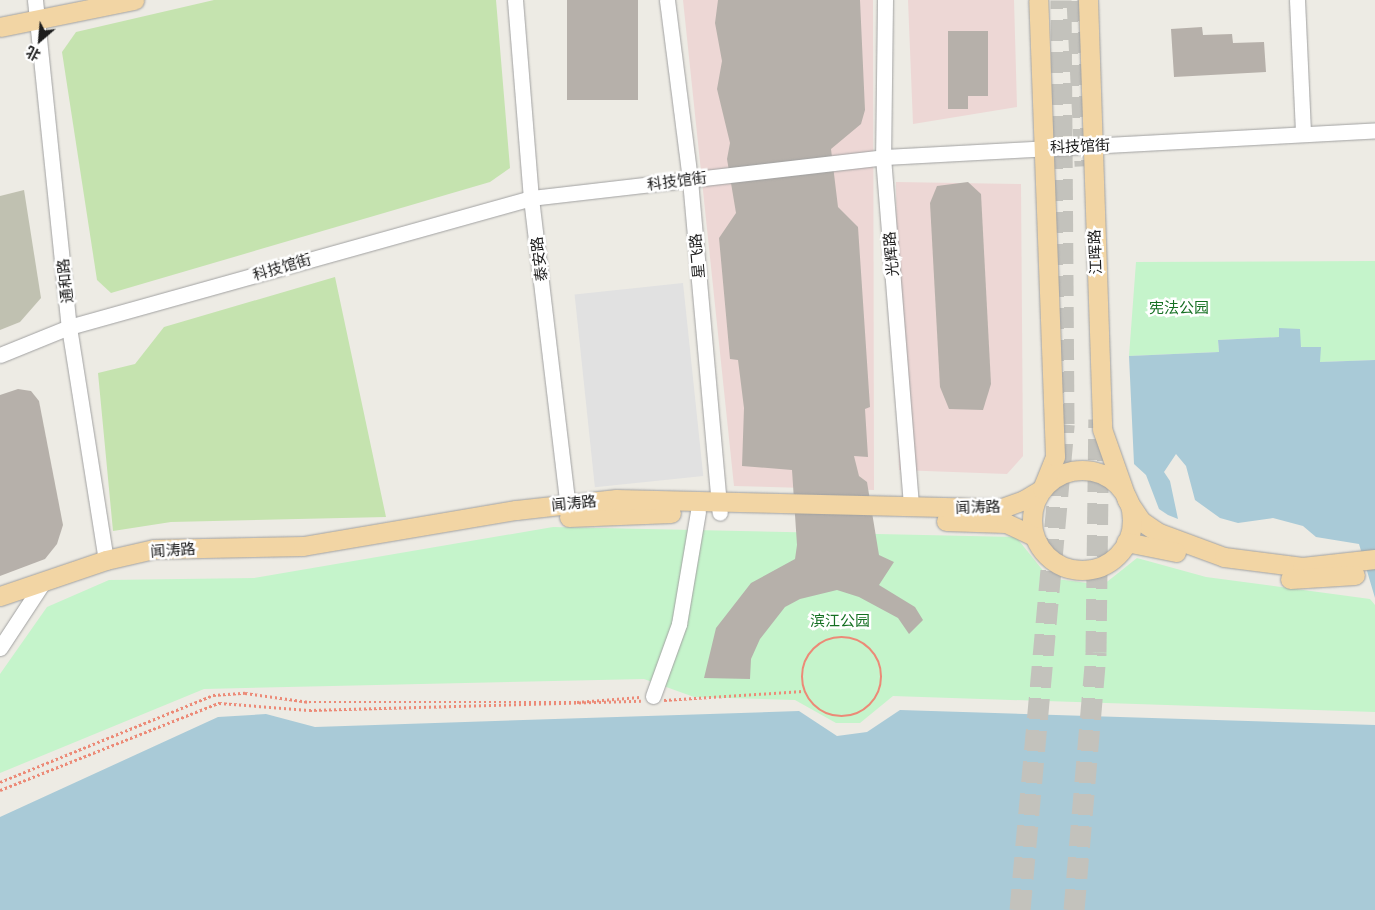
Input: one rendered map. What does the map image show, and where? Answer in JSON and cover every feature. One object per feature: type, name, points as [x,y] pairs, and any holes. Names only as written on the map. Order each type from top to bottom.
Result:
[{"type":"main road","points":[[0,27],[36,9],[134,0]]},
{"type":"main road","points":[[1034,536],[1031,520],[1055,456],[1038,0]]},
{"type":"main road","name":"江晖路","points":[[1088,0],[1091,146],[1102,429],[1127,500]]},
{"type":"main road","name":"闻涛路","points":[[568,511],[698,512],[720,507],[1002,508],[1042,489],[1061,474],[1090,471],[1118,486],[1141,521],[1159,533],[1224,557],[1341,571],[1375,572]]},
{"type":"main road","name":"闻涛路","points":[[0,596],[106,560],[340,553],[568,511],[616,499],[720,507],[1006,523],[1034,536],[1055,562],[1087,570],[1103,565],[1126,542],[1159,545],[1197,560],[1278,578],[1341,571],[1375,559]]},
{"type":"main road","points":[[1126,542],[1131,514],[1127,500]]},
{"type":"street","name":"泰安路","points":[[515,0],[531,198],[568,511]]},
{"type":"street","name":"星飞路","points":[[667,0],[690,180],[720,507]]},
{"type":"street","name":"光辉路","points":[[885,0],[883,157],[911,507]]},
{"type":"street","points":[[1297,0],[1304,132]]},
{"type":"street","name":"通和路","points":[[36,9],[69,326],[106,560]]},
{"type":"street","name":"科技馆街","points":[[0,355],[69,326],[531,198],[883,157],[1304,132],[1375,130]]},
{"type":"street","points":[[652,699],[679,624],[698,512]]},
{"type":"street","points":[[0,648],[44,581]]},
{"type":"path","points":[[848,636],[873,650],[883,676],[874,702],[850,717],[822,713],[803,691],[803,663],[820,641],[848,636]]},
{"type":"path","points":[[0,782],[213,695],[245,693],[309,702],[577,702],[803,691]]},
{"type":"path","points":[[0,790],[219,703],[361,710],[652,699]]},
{"type":"shaded area","points":[[683,0],[873,0],[874,490],[734,486]]},
{"type":"shaded area","points":[[908,0],[1014,0],[1017,107],[913,124]]},
{"type":"shaded area","points":[[896,182],[1021,184],[1023,456],[1007,474],[899,470]]},
{"type":"shaded area","points":[[24,190],[41,298],[20,322],[0,330],[0,196]]},
{"type":"shaded area","points":[[683,283],[703,476],[595,487],[575,294]]},
{"type":"green space","points":[[214,0],[496,0],[510,168],[490,182],[111,293],[97,280],[62,52],[76,32]]},
{"type":"green space","name":"宪法公园","points":[[1375,261],[1375,360],[1320,362],[1279,328],[1279,337],[1218,340],[1219,352],[1129,356],[1136,262]]},
{"type":"green space","points":[[335,277],[386,517],[171,522],[113,531],[98,373],[135,364],[164,327]]},
{"type":"green space","name":"滨江公园","points":[[553,527],[1016,537],[1049,578],[1103,585],[1137,558],[1206,577],[1370,599],[1375,605],[1375,712],[893,696],[860,723],[836,723],[795,700],[694,697],[644,679],[204,689],[0,773],[0,674],[47,607],[109,580],[254,578]]},
{"type":"water","points":[[1279,328],[1300,329],[1301,347],[1321,347],[1320,362],[1375,360],[1375,598],[1359,544],[1316,537],[1303,526],[1273,518],[1238,523],[1220,518],[1195,500],[1186,466],[1176,454],[1164,472],[1170,481],[1178,519],[1159,509],[1146,475],[1134,464],[1129,356],[1219,352],[1218,340],[1279,337]]},
{"type":"water","points":[[900,710],[1375,725],[1375,910],[0,910],[0,817],[218,717],[266,714],[315,727],[799,711],[837,736],[867,732]]},
{"type":"building","points":[[567,0],[638,0],[638,100],[567,100]]},
{"type":"building","points":[[718,0],[860,0],[865,110],[861,124],[831,149],[838,207],[858,227],[870,407],[865,409],[868,457],[854,456],[859,476],[867,482],[879,555],[894,562],[879,585],[915,607],[923,620],[909,634],[898,618],[859,597],[837,590],[800,599],[785,607],[760,639],[751,659],[750,679],[704,678],[716,628],[751,583],[795,559],[797,545],[792,470],[742,466],[744,408],[738,360],[730,359],[719,238],[736,213],[727,159],[730,143],[717,89],[722,61],[715,23]]},
{"type":"building","points":[[1202,27],[1203,35],[1232,34],[1233,43],[1264,42],[1266,72],[1174,77],[1171,29]]},
{"type":"building","points":[[948,31],[988,31],[988,96],[968,96],[968,109],[948,109]]},
{"type":"building","points":[[968,182],[981,194],[991,384],[983,410],[949,409],[940,387],[930,203],[937,186]]},
{"type":"building","points":[[18,389],[31,391],[39,401],[63,525],[57,544],[45,559],[0,576],[0,395]]},
{"type":"tunnel","points":[[1020,910],[1064,424],[1061,0]]},
{"type":"tunnel","points":[[1077,0],[1085,166]]},
{"type":"tunnel","points":[[1074,910],[1096,652],[1099,419]]}]
